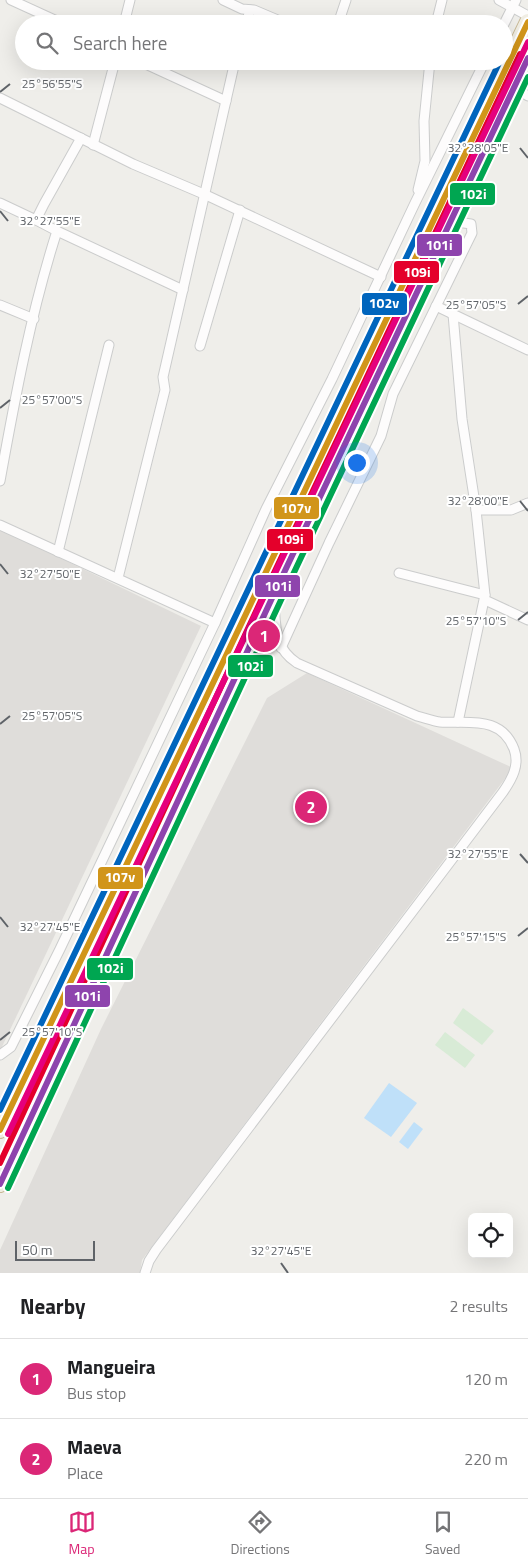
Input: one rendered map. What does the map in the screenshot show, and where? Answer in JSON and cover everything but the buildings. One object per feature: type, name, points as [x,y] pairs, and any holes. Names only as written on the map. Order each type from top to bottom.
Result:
[{"type":"highway","points":[[513,53],[528,22]]},
{"type":"highway","points":[[0,1184],[273,596],[528,58]]},
{"type":"highway","points":[[0,1130],[505,70]]},
{"type":"street","points":[[11,0],[44,15]]},
{"type":"street","points":[[126,15],[130,0]]},
{"type":"street","points":[[223,0],[242,9],[254,10],[266,15]]},
{"type":"street","points":[[341,15],[346,0]]},
{"type":"street","points":[[438,15],[442,0]]},
{"type":"street","points":[[498,0],[514,3],[528,16]]},
{"type":"street","points":[[508,15],[514,3]]},
{"type":"street","points":[[249,15],[250,10]]},
{"type":"street","points":[[93,145],[113,70]]},
{"type":"street","points":[[159,70],[226,101]]},
{"type":"street","points":[[118,578],[165,390],[163,377],[234,70]]},
{"type":"street","points":[[415,203],[425,161],[424,121],[429,70]]},
{"type":"street","points":[[0,1055],[11,1047],[60,949],[215,623],[266,509],[332,379],[481,70]]},
{"type":"street","points":[[513,87],[528,96]]},
{"type":"street","points":[[0,98],[133,164],[206,194],[381,277]]},
{"type":"street","points":[[36,220],[82,138]]},
{"type":"street","points":[[0,203],[183,290]]},
{"type":"street","points":[[200,346],[240,210]]},
{"type":"street","points":[[281,648],[381,436],[393,394],[472,233],[471,224],[450,221]]},
{"type":"street","points":[[0,482],[22,367],[57,231]]},
{"type":"street","points":[[0,305],[34,319]]},
{"type":"street","points":[[436,306],[528,350]]},
{"type":"street","points":[[453,314],[462,419],[476,510],[485,597],[458,722]]},
{"type":"street","points":[[58,552],[109,345]]},
{"type":"street","points":[[476,510],[511,510],[528,503]]},
{"type":"street","points":[[0,525],[215,623]]},
{"type":"street","points":[[399,573],[485,597],[528,620]]},
{"type":"street","points":[[145,1273],[149,1261],[156,1250],[512,779],[516,768],[515,753],[510,738],[500,729],[483,722],[438,722],[417,716],[289,658],[281,648],[276,635],[273,596]]},
{"type":"shaded area","points":[[0,529],[201,626],[0,1051]]},
{"type":"shaded area","points":[[307,673],[513,768],[142,1260],[140,1273],[0,1273],[0,1250],[101,1029],[267,698]]},
{"type":"green space","points":[[463,1008],[494,1031],[482,1045],[453,1023]]},
{"type":"green space","points":[[445,1032],[475,1055],[465,1068],[435,1045]]},
{"type":"water","points":[[389,1083],[417,1103],[391,1137],[364,1118]]},
{"type":"water","points":[[414,1122],[423,1129],[408,1149],[399,1142]]},
{"type":"transit line","name":"107v","points":[[513,53],[528,22]]},
{"type":"transit line","points":[[8,1134],[528,42]]},
{"type":"transit line","name":"109i","points":[[513,69],[520,54]]},
{"type":"transit line","name":"101i","points":[[0,1184],[273,596],[528,58]]},
{"type":"transit line","name":"102v","points":[[0,1110],[496,70]]},
{"type":"transit line","name":"107v","points":[[0,1130],[505,70]]},
{"type":"transit line","name":"109i","points":[[0,1163],[265,592],[512,70]]},
{"type":"transit line","name":"102i","points":[[8,1188],[281,600],[528,77]]},
{"type":"place","name":"Mangueira","points":[[264,636]]},
{"type":"place","name":"Maeva","points":[[311,807]]}]
